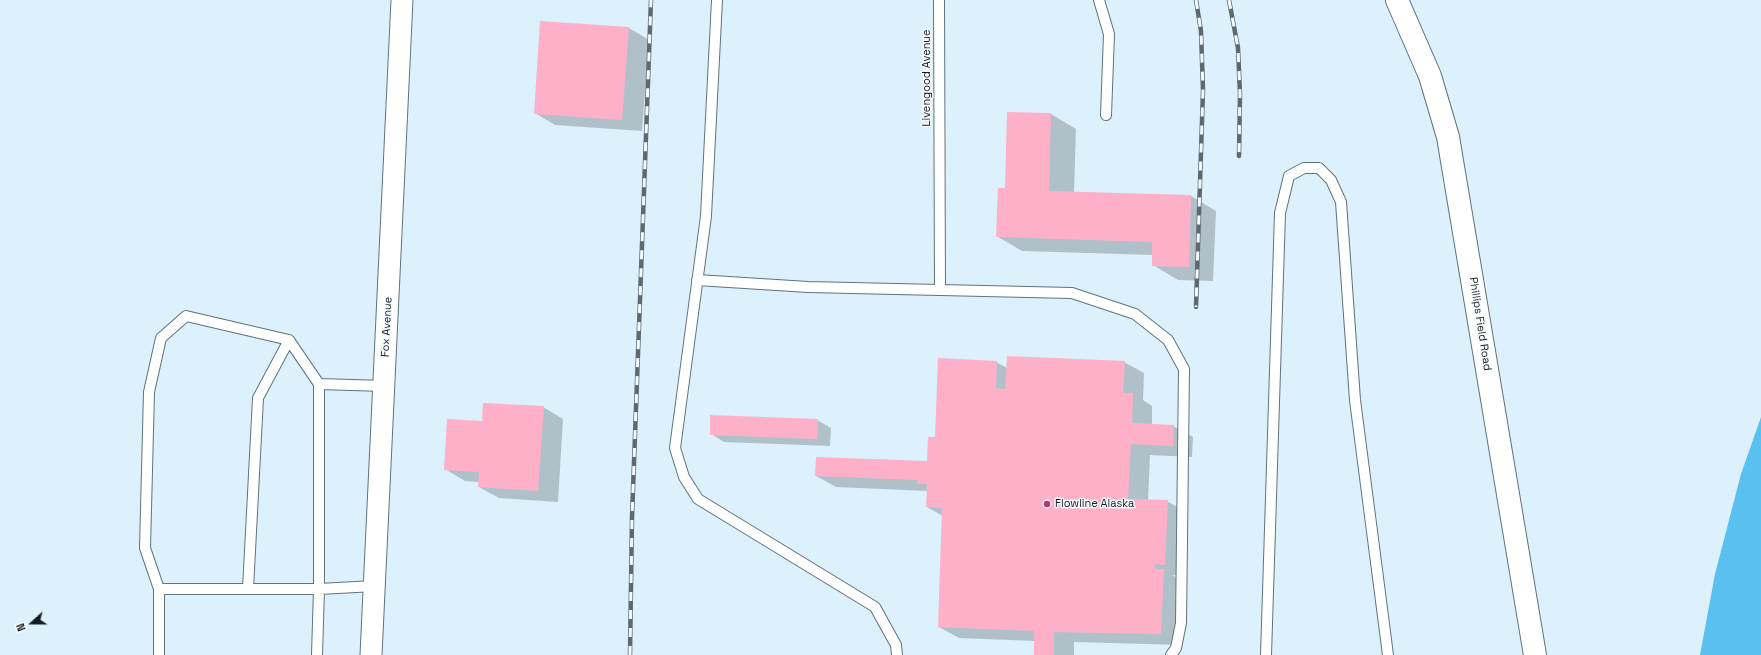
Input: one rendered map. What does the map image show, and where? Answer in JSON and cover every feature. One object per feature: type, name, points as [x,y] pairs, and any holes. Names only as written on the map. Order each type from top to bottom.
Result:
[{"type":"street","name":"Fox Avenue","points":[[371,655],[402,0]]},
{"type":"street","name":"Phillips Field Road","points":[[1397,0],[1430,76],[1448,137],[1535,655]]},
{"type":"lane","points":[[717,0],[706,216],[675,448],[684,477],[698,499],[875,608],[896,645],[897,655]]},
{"type":"lane","name":"Livengood Avenue","points":[[939,0],[940,290]]},
{"type":"lane","points":[[1099,0],[1109,34],[1106,115]]},
{"type":"lane","points":[[1266,655],[1280,213],[1289,176],[1304,168],[1319,168],[1331,180],[1341,202],[1355,400],[1388,655]]},
{"type":"lane","points":[[697,280],[808,287],[1072,293],[1135,314],[1168,340],[1184,369],[1181,624],[1176,648],[1171,655]]},
{"type":"lane","points":[[159,655],[159,589],[145,548],[150,392],[161,338],[186,316],[289,340],[319,384],[319,589],[317,655]]},
{"type":"lane","points":[[248,589],[258,398],[289,340]]},
{"type":"lane","points":[[319,384],[384,386]]},
{"type":"lane","points":[[159,589],[319,589],[375,586]]},
{"type":"water","points":[[1761,417],[1761,655],[1700,655],[1715,574],[1741,474]]},
{"type":"building","points":[[540,21],[629,27],[622,120],[534,114]]},
{"type":"building","points":[[1007,112],[1051,113],[1049,191],[1191,195],[1189,267],[1152,266],[1152,242],[996,237],[998,188],[1005,188]]},
{"type":"building","name":"Flowline Alaska","points":[[1007,356],[1125,361],[1123,393],[1133,393],[1132,423],[1174,425],[1173,446],[1131,444],[1128,499],[1168,500],[1165,565],[1155,564],[1155,569],[1164,569],[1161,634],[1054,632],[1054,655],[1034,655],[1034,631],[938,627],[942,508],[926,507],[927,484],[917,484],[917,480],[815,476],[816,457],[927,461],[928,437],[935,437],[938,358],[997,361],[996,388],[1005,389]]},
{"type":"building","points":[[483,403],[544,406],[538,491],[478,487],[479,472],[444,470],[447,419],[482,421]]},
{"type":"building","points":[[710,415],[818,419],[817,439],[710,435]]},
{"type":"railway","points":[[630,655],[632,517],[651,0]]},
{"type":"railway","points":[[1196,0],[1201,31],[1203,90],[1196,307]]},
{"type":"railway","points":[[1229,0],[1238,48],[1240,94],[1239,156]]},
{"type":"place","name":"Flowline Alaska","points":[[1047,504]]}]
